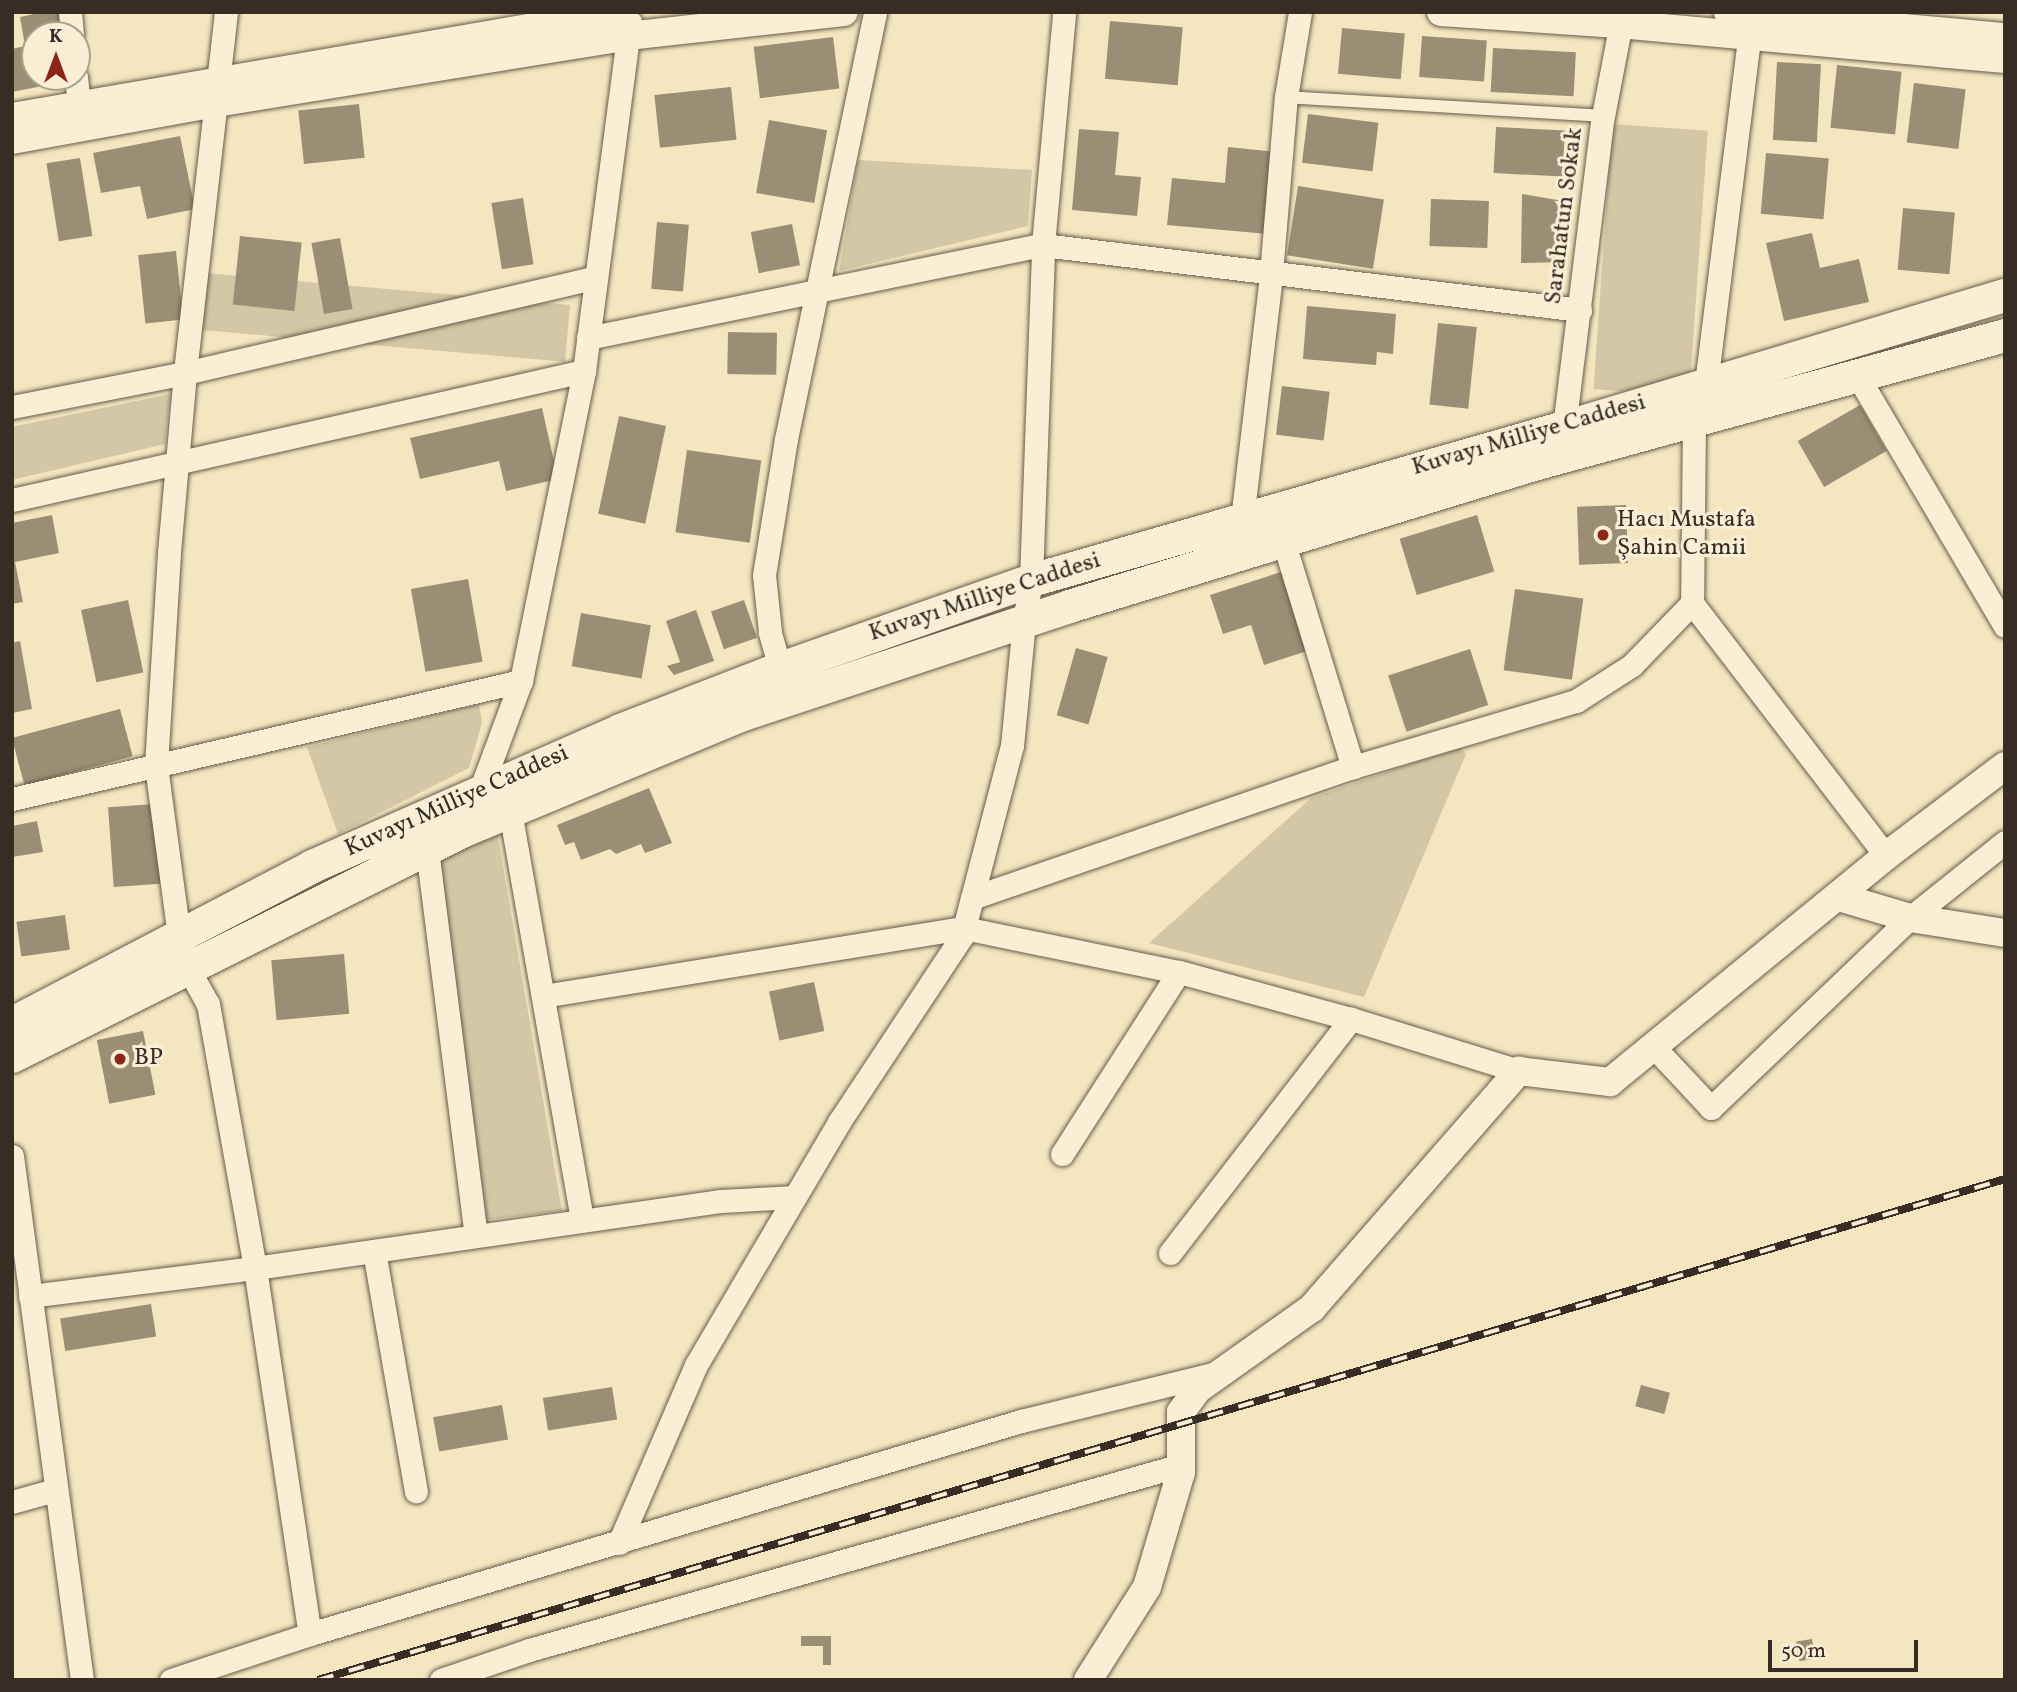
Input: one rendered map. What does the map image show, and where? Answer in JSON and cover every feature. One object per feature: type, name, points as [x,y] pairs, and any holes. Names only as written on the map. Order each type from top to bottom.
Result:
[{"type":"main road","name":"Kuvayı Milliye Caddesi","points":[[12,1023],[312,866],[620,730],[780,668],[1031,580],[1564,427],[2005,295]]},
{"type":"main road","name":"Kuvayı Milliye Caddesi","points":[[12,1056],[427,849],[510,811],[743,714],[1024,621],[1537,463],[2005,335]]},
{"type":"street","points":[[226,12],[185,373],[169,553],[156,766],[179,936],[189,970],[208,1004],[255,1268],[310,1634]]},
{"type":"street","points":[[12,140],[217,91],[627,20],[844,12]]},
{"type":"street","points":[[780,668],[770,632],[764,575],[786,439],[875,12]]},
{"type":"street","points":[[619,1543],[696,1365],[795,1197],[964,929],[1012,746],[1024,621],[1031,580],[1043,245],[1064,12]]},
{"type":"street","points":[[1242,519],[1272,274],[1286,97],[1300,12]]},
{"type":"street","points":[[1441,12],[1621,18],[1749,37],[2005,59]]},
{"type":"street","points":[[1728,12],[2005,37]]},
{"type":"street","name":"Sarahatun Sokak","points":[[1564,427],[1603,116],[1621,18]]},
{"type":"street","points":[[480,791],[521,681],[584,370],[627,20]]},
{"type":"street","points":[[1706,384],[1749,37]]},
{"type":"street","points":[[78,91],[79,105]]},
{"type":"street","points":[[12,117],[79,105],[217,91]]},
{"type":"street","points":[[588,338],[1043,245],[1580,310]]},
{"type":"street","points":[[12,407],[185,373],[594,278]]},
{"type":"street","points":[[12,500],[584,370]]},
{"type":"street","points":[[1857,375],[2005,626]]},
{"type":"street","points":[[1693,420],[1692,603],[1886,856]]},
{"type":"street","points":[[1283,540],[1353,767]]},
{"type":"street","points":[[972,898],[1353,767],[1576,701],[1632,665],[1692,603]]},
{"type":"street","points":[[12,799],[521,681]]},
{"type":"street","points":[[543,996],[964,929],[1179,972],[1351,1019],[1519,1071],[1610,1082],[1886,856],[2005,766]]},
{"type":"street","points":[[510,811],[582,1220]]},
{"type":"street","points":[[1653,1046],[1711,1108],[1910,918],[2005,842]]},
{"type":"street","points":[[427,849],[476,1236]]},
{"type":"street","points":[[1839,897],[1910,918],[2005,933]]},
{"type":"street","points":[[1062,1154],[1179,972]]},
{"type":"street","points":[[1170,1252],[1351,1019]]},
{"type":"street","points":[[1088,1680],[1147,1587],[1181,1465],[1181,1412],[1198,1389],[1312,1308],[1519,1071]]},
{"type":"street","points":[[12,1156],[16,1210],[82,1680]]},
{"type":"street","points":[[30,1296],[255,1268],[721,1201],[795,1197]]},
{"type":"street","points":[[374,1251],[416,1491]]},
{"type":"street","points":[[171,1680],[310,1634],[1021,1421],[1220,1372]]},
{"type":"street","points":[[441,1680],[528,1650],[1181,1465]]},
{"type":"street","points":[[12,1503],[55,1490]]},
{"type":"lane","points":[[1286,97],[1603,116]]},
{"type":"shaded area","points":[[1612,124],[1708,131],[1689,396],[1593,389]]},
{"type":"shaded area","points":[[858,160],[1032,170],[1028,226],[839,271]]},
{"type":"shaded area","points":[[207,273],[570,305],[565,362],[202,330]]},
{"type":"shaded area","points":[[170,394],[165,444],[12,480],[12,427]]},
{"type":"shaded area","points":[[479,704],[482,723],[469,768],[338,834],[307,747]]},
{"type":"shaded area","points":[[1460,747],[1466,754],[1364,997],[1149,943],[1311,798]]},
{"type":"shaded area","points":[[497,831],[562,1211],[485,1220],[438,854]]},
{"type":"building","points":[[43,12],[60,12],[62,21],[21,23],[20,17]]},
{"type":"building","points":[[1110,21],[1183,27],[1178,85],[1105,79]]},
{"type":"building","points":[[1342,28],[1405,33],[1401,79],[1338,74]]},
{"type":"building","points":[[1422,36],[1487,41],[1484,81],[1419,77]]},
{"type":"building","points":[[833,37],[839,89],[760,98],[754,47]]},
{"type":"building","points":[[21,47],[21,90],[12,92],[12,49]]},
{"type":"building","points":[[1493,48],[1576,52],[1574,96],[1491,92]]},
{"type":"building","points":[[1777,62],[1821,64],[1817,142],[1773,140]]},
{"type":"building","points":[[1837,65],[1902,72],[1895,134],[1830,128]]},
{"type":"building","points":[[1914,83],[1966,89],[1958,149],[1907,143]]},
{"type":"building","points":[[731,87],[737,140],[660,148],[654,95]]},
{"type":"building","points":[[359,104],[365,158],[304,164],[298,110]]},
{"type":"building","points":[[1308,114],[1378,123],[1372,171],[1302,163]]},
{"type":"building","points":[[769,120],[827,130],[814,203],[756,193]]},
{"type":"building","points":[[1496,127],[1565,131],[1562,177],[1494,173]]},
{"type":"building","points":[[1079,129],[1119,132],[1115,175],[1141,177],[1137,216],[1072,210]]},
{"type":"building","points":[[180,136],[195,209],[147,219],[140,186],[101,193],[93,153]]},
{"type":"building","points":[[1228,147],[1276,152],[1268,234],[1167,225],[1172,178],[1225,183]]},
{"type":"building","points":[[1766,153],[1829,158],[1823,219],[1761,214]]},
{"type":"building","points":[[80,158],[92,236],[59,241],[46,163]]},
{"type":"building","points":[[1298,186],[1384,200],[1373,269],[1287,255]]},
{"type":"building","points":[[1522,194],[1569,202],[1561,262],[1521,263]]},
{"type":"building","points":[[523,198],[533,264],[502,269],[491,203]]},
{"type":"building","points":[[1431,199],[1489,201],[1487,248],[1429,246]]},
{"type":"building","points":[[1903,208],[1955,213],[1949,274],[1898,270]]},
{"type":"building","points":[[657,222],[689,225],[683,292],[651,289]]},
{"type":"building","points":[[792,224],[800,265],[759,273],[751,232]]},
{"type":"building","points":[[1812,233],[1820,268],[1859,259],[1869,302],[1784,321],[1766,243]]},
{"type":"building","points":[[240,236],[302,242],[294,311],[233,305]]},
{"type":"building","points":[[340,238],[353,309],[324,314],[311,243]]},
{"type":"building","points":[[176,251],[183,320],[145,324],[138,255]]},
{"type":"building","points":[[1307,306],[1396,314],[1393,354],[1377,352],[1376,365],[1303,359]]},
{"type":"building","points":[[1438,323],[1477,327],[1468,409],[1429,405]]},
{"type":"building","points":[[728,332],[777,333],[776,375],[727,374]]},
{"type":"building","points":[[1282,386],[1330,392],[1324,440],[1276,435]]},
{"type":"building","points":[[1860,405],[1886,451],[1824,487],[1798,441]]},
{"type":"building","points":[[542,408],[558,479],[506,491],[499,461],[420,479],[410,438]]},
{"type":"building","points":[[619,416],[666,426],[645,524],[598,514]]},
{"type":"building","points":[[687,450],[761,460],[750,543],[675,532]]},
{"type":"building","name":"Hacı Mustafa Şahin Camii","points":[[1626,505],[1628,563],[1579,565],[1577,507]]},
{"type":"building","points":[[52,515],[59,553],[15,562],[23,602],[12,604],[12,523]]},
{"type":"building","points":[[1477,515],[1494,571],[1417,595],[1400,539]]},
{"type":"building","points":[[1284,571],[1310,650],[1264,665],[1251,625],[1223,634],[1210,595]]},
{"type":"building","points":[[468,579],[483,662],[425,672],[411,589]]},
{"type":"building","points":[[1515,589],[1583,599],[1572,680],[1504,670]]},
{"type":"building","points":[[128,600],[143,672],[96,682],[81,610]]},
{"type":"building","points":[[744,600],[757,638],[724,649],[711,611]]},
{"type":"building","points":[[696,610],[714,661],[674,675],[667,666],[680,662],[666,621]]},
{"type":"building","points":[[581,613],[651,625],[642,679],[572,666]]},
{"type":"building","points":[[20,641],[32,709],[12,713],[12,643]]},
{"type":"building","points":[[1076,648],[1108,657],[1088,724],[1057,715]]},
{"type":"building","points":[[1470,649],[1488,705],[1406,732],[1388,676]]},
{"type":"building","points":[[120,709],[133,756],[24,785],[12,738]]},
{"type":"building","points":[[649,788],[672,843],[645,853],[641,844],[616,854],[610,849],[581,860],[574,842],[565,845],[557,825]]},
{"type":"building","points":[[155,804],[161,884],[114,887],[108,807]]},
{"type":"building","points":[[37,821],[43,852],[12,857],[12,826]]},
{"type":"building","points":[[65,915],[70,950],[21,956],[16,922]]},
{"type":"building","points":[[344,954],[349,1014],[277,1020],[271,960]]},
{"type":"building","points":[[814,982],[824,1031],[779,1040],[769,992]]},
{"type":"building","points":[[143,1031],[155,1095],[109,1104],[97,1040]]},
{"type":"building","points":[[151,1304],[156,1337],[65,1351],[60,1318]]},
{"type":"building","points":[[1641,1385],[1670,1393],[1664,1414],[1635,1406]]},
{"type":"building","points":[[612,1387],[617,1420],[548,1431],[543,1398]]},
{"type":"building","points":[[502,1405],[508,1439],[439,1452],[433,1417]]},
{"type":"building","points":[[801,1636],[831,1636],[831,1665],[823,1665],[823,1646],[801,1646]]},
{"type":"building","points":[[1812,1639],[1815,1659],[1799,1661],[1796,1642]]},
{"type":"railway","points":[[318,1680],[2005,1179]]},
{"type":"place","name":"Hacı Mustafa Şahin Camii","points":[[1603,535]]},
{"type":"place","name":"BP","points":[[120,1059]]}]
